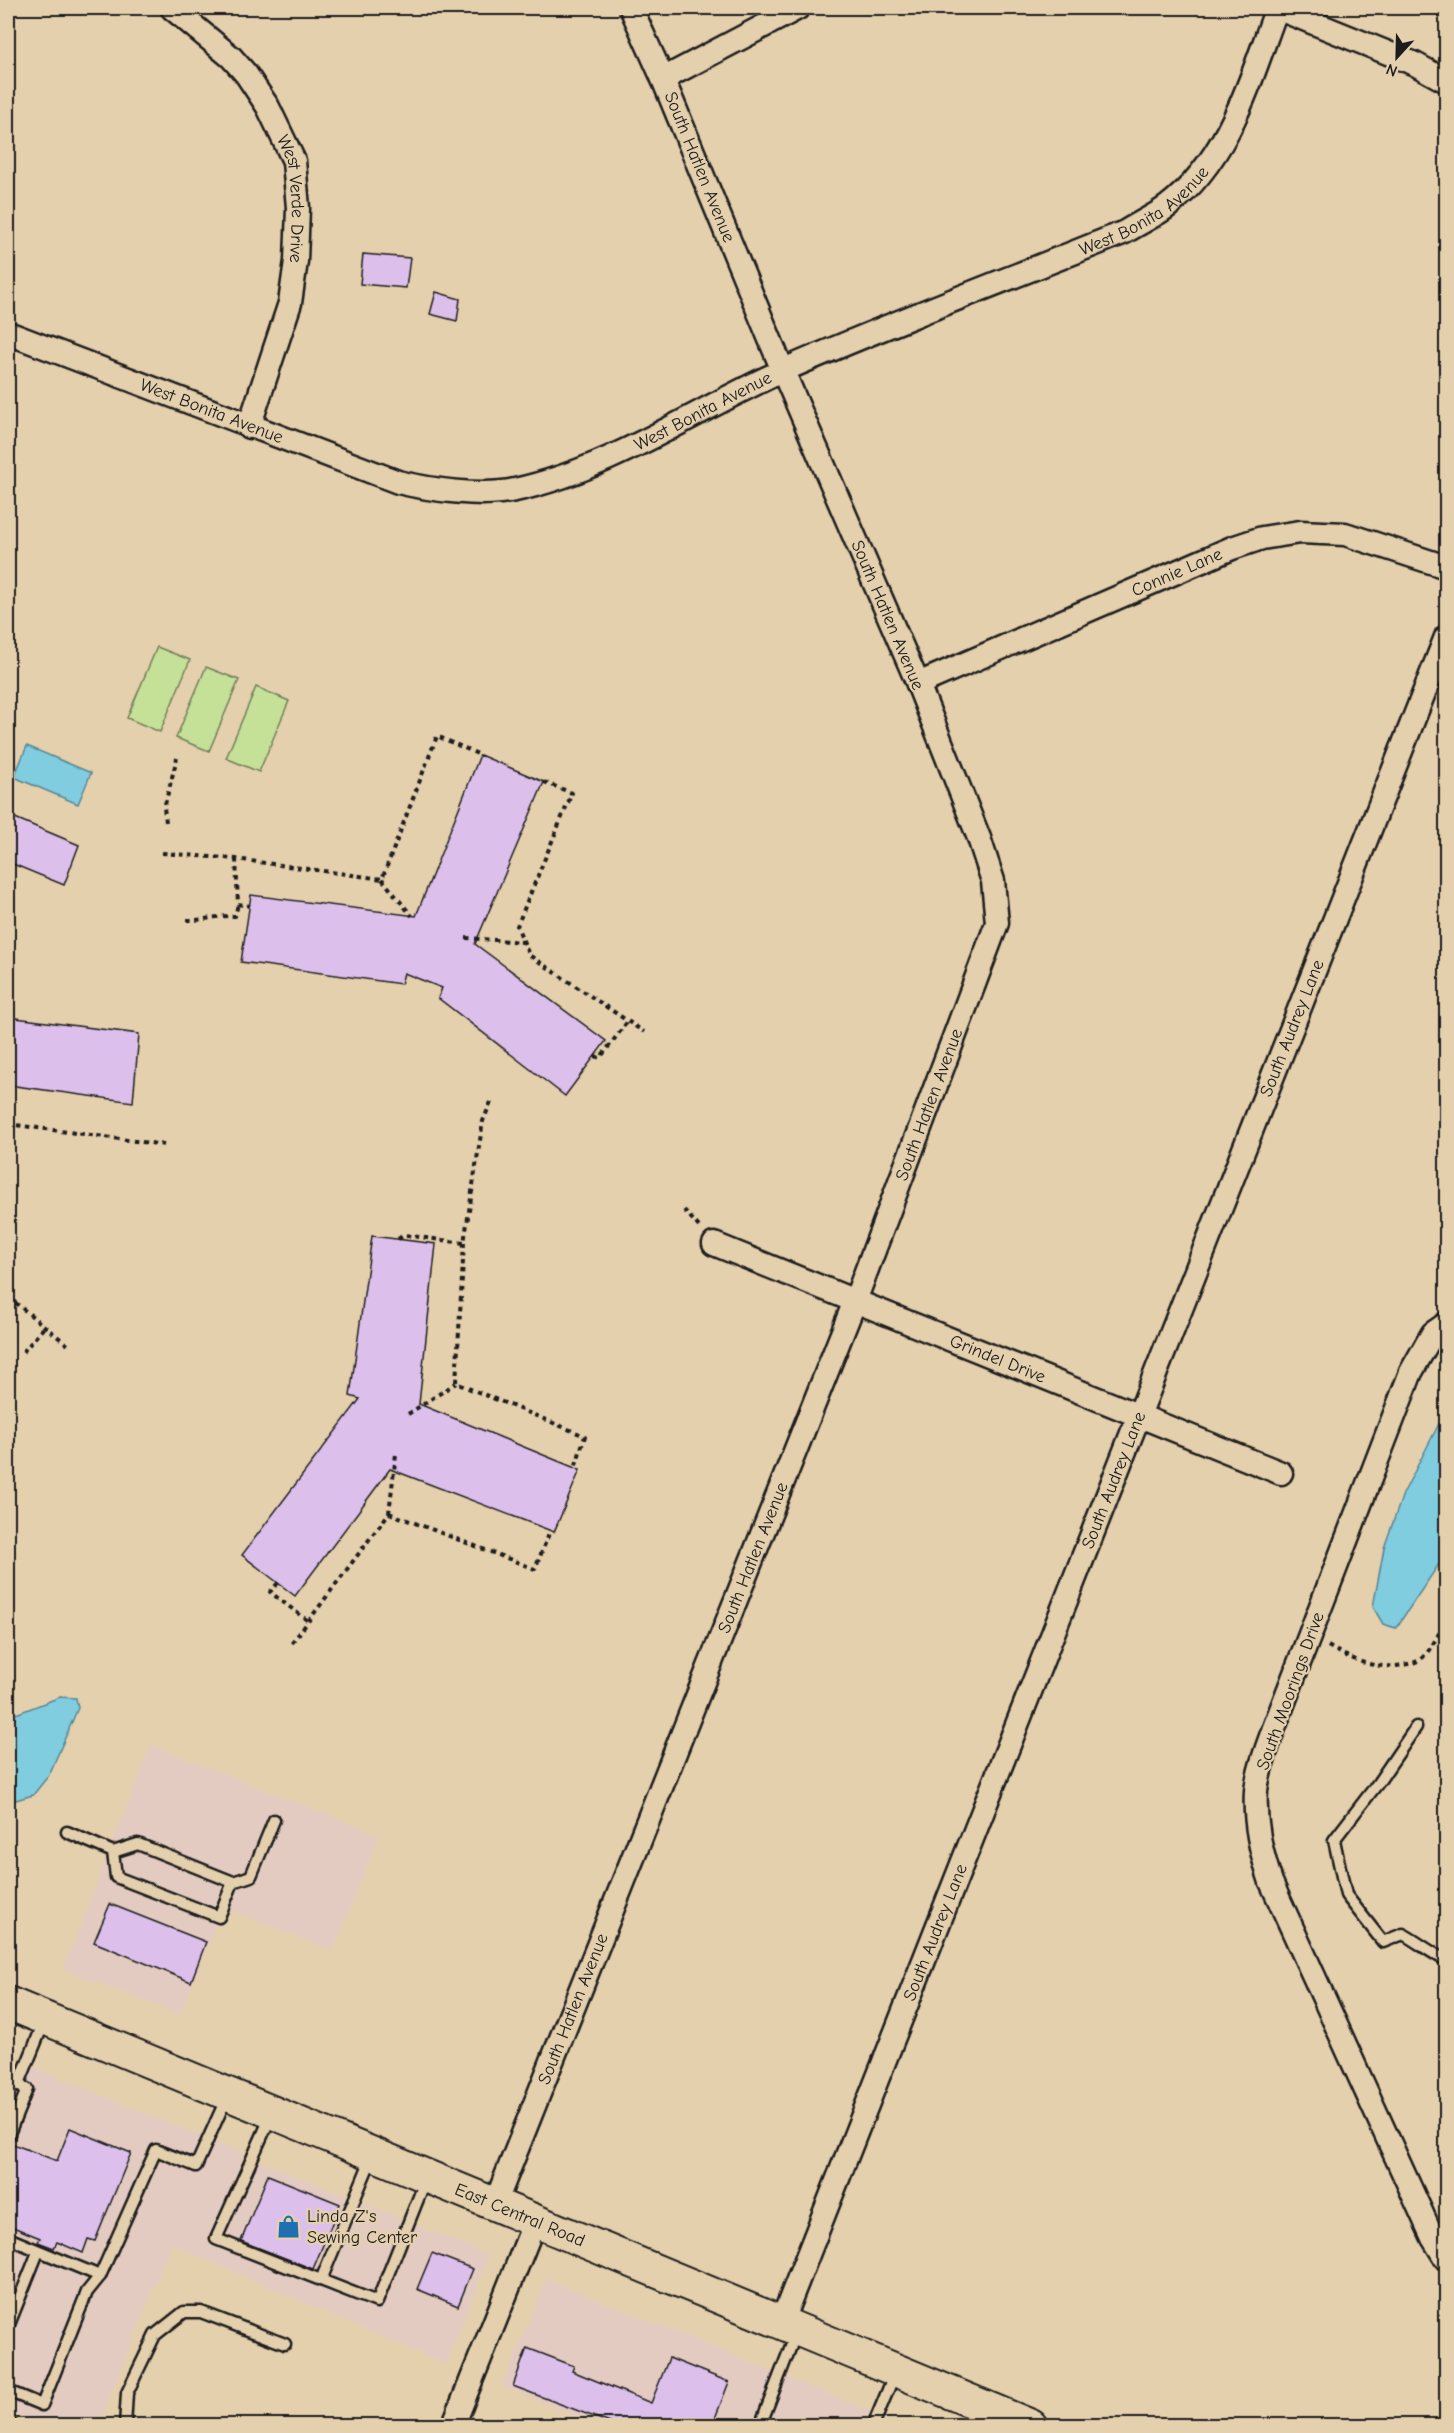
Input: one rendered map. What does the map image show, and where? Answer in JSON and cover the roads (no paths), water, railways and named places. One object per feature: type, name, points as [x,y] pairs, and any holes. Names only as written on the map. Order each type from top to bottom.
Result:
[{"type":"main road","name":"East Central Road","points":[[8,2003],[896,2370],[993,2418],[1031,2426]]},
{"type":"street","name":"West Verde Drive","points":[[172,8],[231,57],[246,74],[268,107],[294,161],[298,207],[296,261],[290,303],[249,427]]},
{"type":"street","name":"South Hatlen Avenue","points":[[495,2204],[855,1301],[997,923],[993,881],[979,838],[918,684],[783,371],[663,79],[631,8]]},
{"type":"street","points":[[663,79],[798,8]]},
{"type":"street","name":"West Bonita Avenue","points":[[8,333],[398,482],[430,489],[512,491],[555,480],[597,463],[783,371],[1125,232],[1168,206],[1199,175],[1227,135],[1277,8]]},
{"type":"street","points":[[1277,8],[1415,64],[1446,81]]},
{"type":"street","name":"Connie Lane","points":[[918,684],[1221,553],[1262,538],[1300,532],[1345,534],[1446,567]]},
{"type":"street","name":"South Audrey Lane","points":[[789,2327],[1139,1416],[1446,637]]},
{"type":"street","name":"Grindel Drive","points":[[714,1244],[1281,1473]]},
{"type":"street","name":"South Moorings Drive","points":[[1446,1324],[1433,1333],[1411,1372],[1274,1728],[1256,1790],[1257,1830],[1262,1857],[1271,1882],[1433,2238],[1446,2259]]},
{"type":"street","points":[[453,2426],[535,2221]]},
{"type":"lane","points":[[1416,1727],[1378,1783],[1334,1840],[1346,1895],[1383,1942],[1403,1934],[1434,1955],[1446,1960]]},
{"type":"lane","points":[[67,1832],[113,1852],[138,1844],[233,1882],[251,1876],[274,1820]]},
{"type":"lane","points":[[113,1852],[116,1877],[219,1917],[233,1882]]},
{"type":"lane","points":[[8,2136],[45,2019]]},
{"type":"lane","points":[[8,2082],[23,2087]]},
{"type":"lane","points":[[8,2391],[42,2405],[87,2292],[100,2276],[156,2150],[196,2166],[228,2094]]},
{"type":"lane","points":[[272,2112],[216,2239],[377,2302],[428,2176]]},
{"type":"lane","points":[[321,2280],[373,2154]]},
{"type":"lane","points":[[8,2238],[100,2276]]},
{"type":"lane","points":[[8,2327],[39,2252]]},
{"type":"lane","points":[[125,2426],[127,2393],[155,2335],[184,2312],[201,2312],[285,2344]]},
{"type":"lane","points":[[760,2426],[789,2327]]},
{"type":"lane","points":[[873,2426],[896,2370]]},
{"type":"lane","points":[[8,2423],[13,2426]]},
{"type":"water","points":[[27,746],[91,773],[78,804],[14,777]]},
{"type":"water","points":[[1446,1410],[1446,1561],[1439,1564],[1396,1628],[1383,1624],[1373,1607],[1384,1548],[1403,1494]]},
{"type":"water","points":[[60,1697],[76,1698],[78,1708],[49,1775],[33,1795],[9,1802],[8,1717]]},
{"type":"place","name":"Linda Z's Sewing Center","points":[[289,2226]]}]
